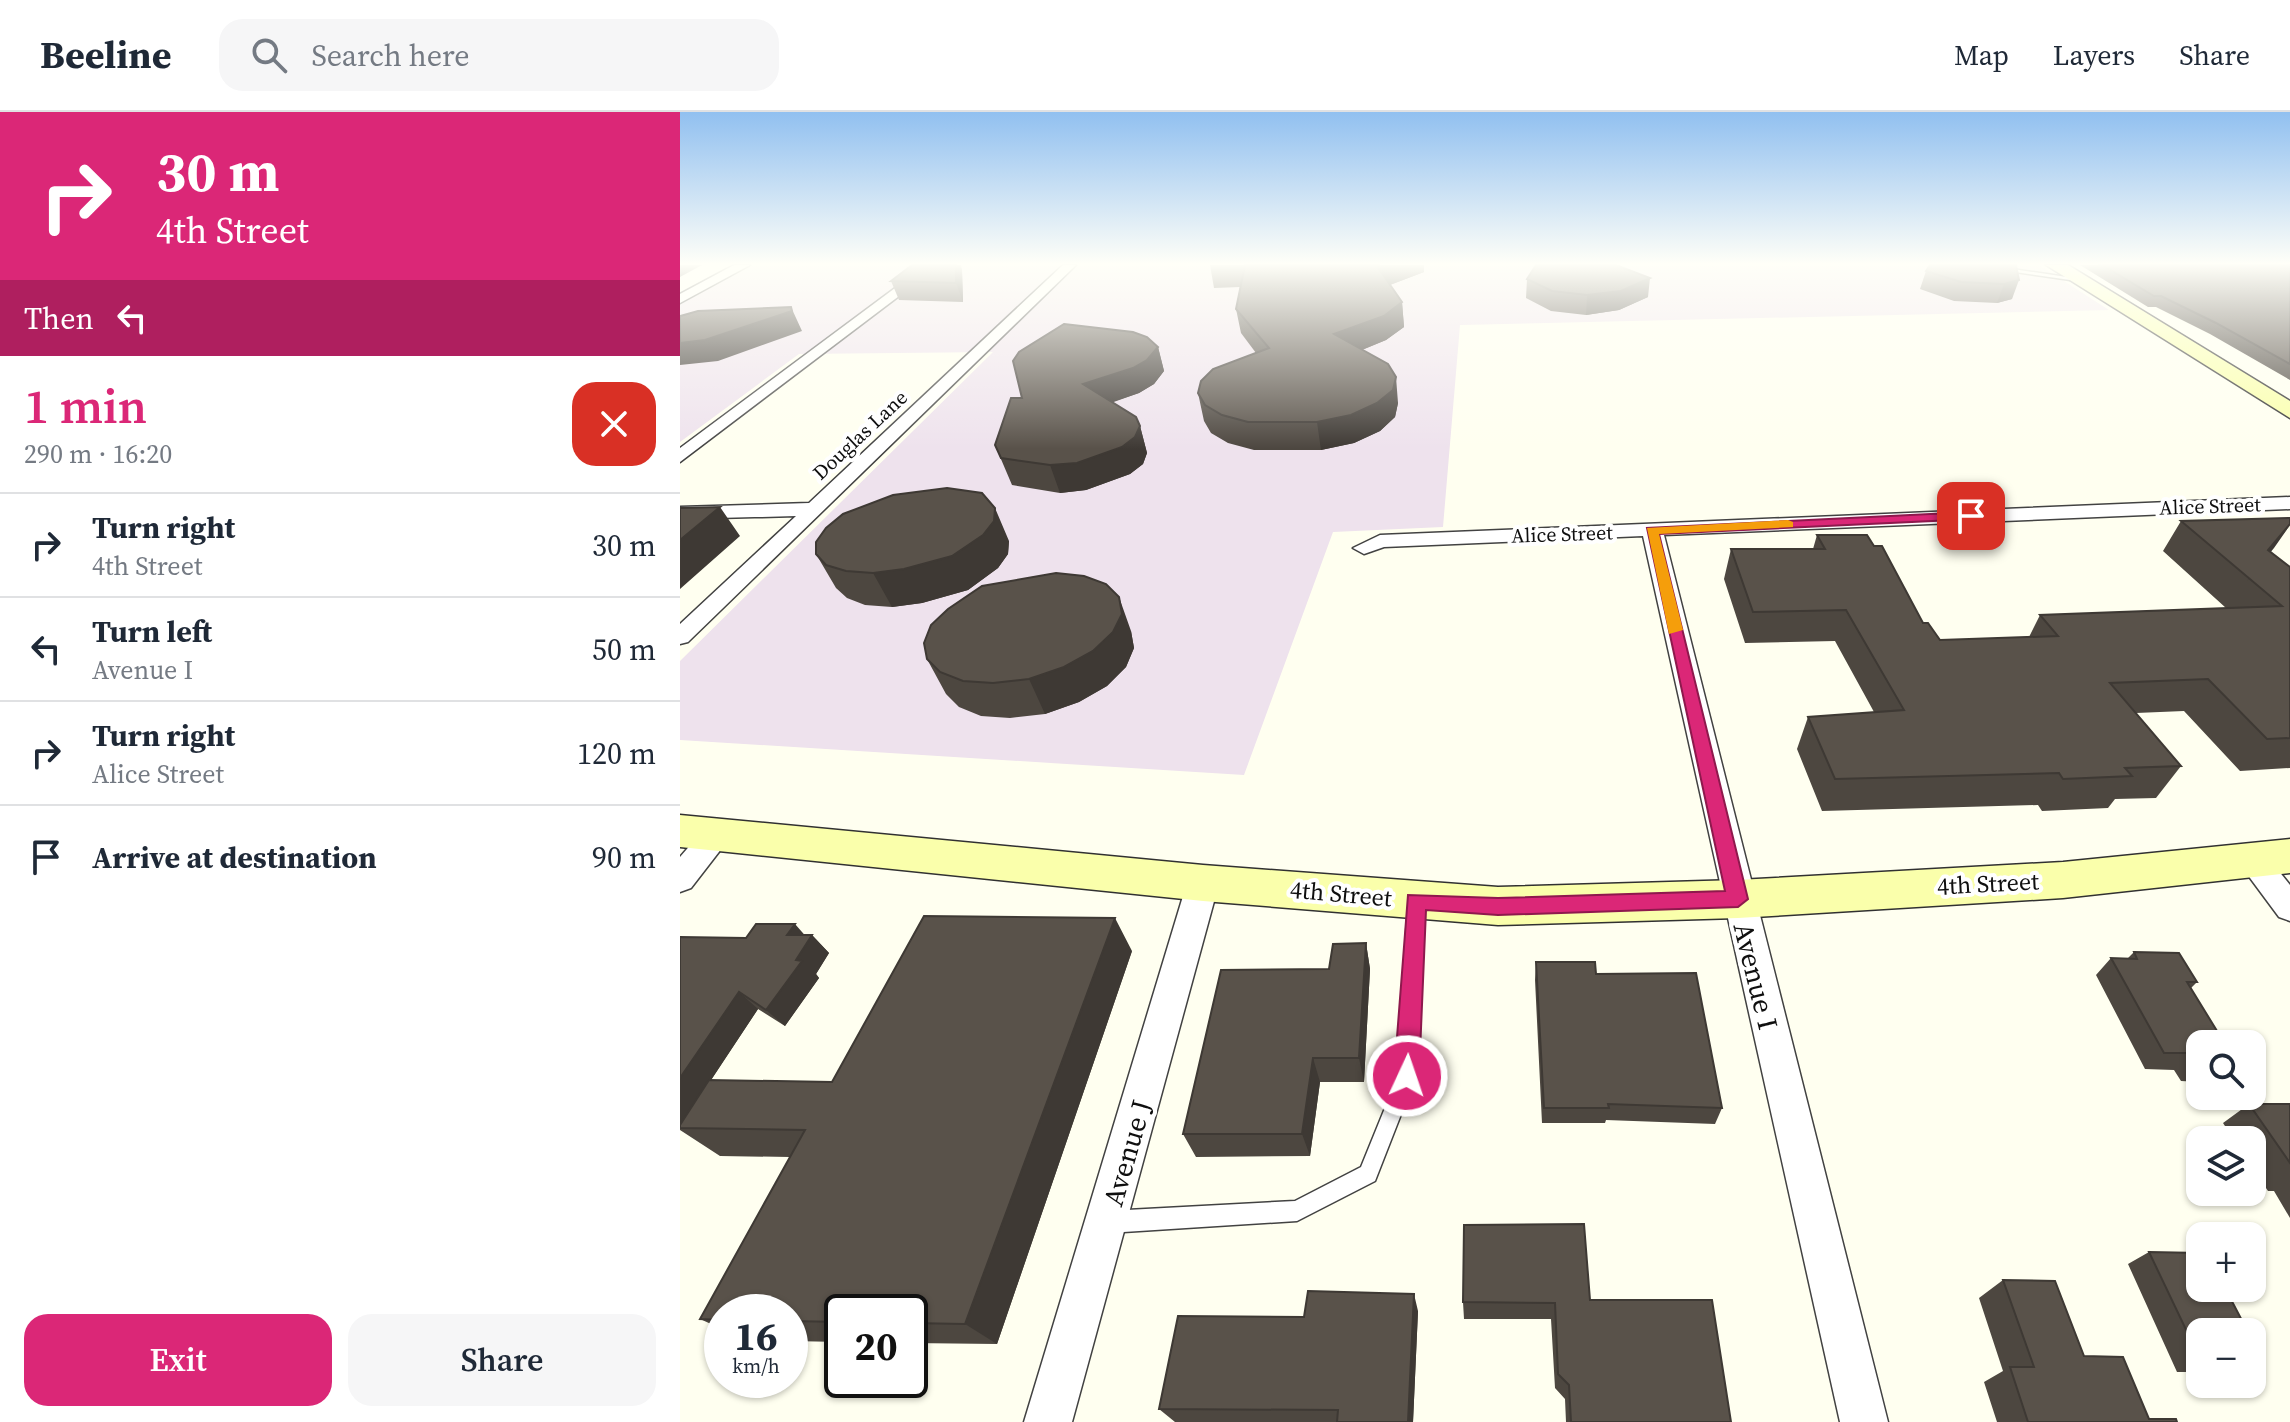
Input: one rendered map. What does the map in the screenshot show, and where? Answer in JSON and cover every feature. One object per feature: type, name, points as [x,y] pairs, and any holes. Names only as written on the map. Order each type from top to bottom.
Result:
[{"type":"main road","points":[[2152,326],[2290,408]]},
{"type":"main road","name":"4th Street","points":[[698,833],[1203,883],[1498,906],[1738,899],[2063,880],[2271,858]]},
{"type":"street","points":[[680,457],[853,326]]},
{"type":"street","name":"Douglas Lane","points":[[680,637],[1006,326]]},
{"type":"street","name":"Alice Street","points":[[1364,548],[1380,541],[2290,503]]},
{"type":"street","points":[[680,513],[815,509]]},
{"type":"street","name":"Avenue I","points":[[1652,530],[1864,1422]]},
{"type":"street","points":[[680,879],[698,833]]},
{"type":"street","points":[[2271,858],[2290,908]]},
{"type":"street","name":"Avenue J","points":[[1048,1422],[1203,883]]},
{"type":"lane","points":[[1108,1222],[1297,1211],[1368,1174],[1407,1076],[1416,901]]},
{"type":"shaded area","points":[[680,326],[1460,326],[1443,527],[1333,532],[1244,775],[680,740],[680,661],[993,352],[799,354],[680,442]]},
{"type":"building","points":[[680,326],[747,326],[705,340],[680,343]]},
{"type":"building","points":[[1061,326],[1133,332],[1147,337],[1158,347],[1147,360],[1133,368],[1083,384],[1136,417],[1140,426],[1135,437],[1122,447],[1077,463],[1050,465],[1001,458],[995,445],[1011,398],[1022,398],[1013,361],[1019,352]]},
{"type":"building","points":[[1250,326],[1356,326],[1334,334],[1388,364],[1396,377],[1393,390],[1377,403],[1351,415],[1317,422],[1248,422],[1222,415],[1205,405],[1198,393],[1201,381],[1213,369],[1269,348]]},
{"type":"building","points":[[2222,326],[2290,326],[2290,364]]},
{"type":"building","points":[[947,488],[982,493],[995,508],[994,521],[983,535],[952,556],[904,569],[873,573],[846,571],[826,565],[816,554],[816,542],[826,528],[843,514],[893,495]]},
{"type":"building","points":[[720,507],[680,540],[680,508]]},
{"type":"building","points":[[2290,518],[2290,524],[2268,550],[2290,567],[2290,738],[2267,739],[2208,679],[2110,683],[2181,766],[2125,768],[2132,776],[2063,779],[2059,773],[1835,779],[1808,717],[1904,710],[1846,610],[1753,612],[1731,549],[1825,549],[1817,535],[1867,535],[1874,546],[1882,546],[1923,623],[1928,623],[1940,640],[2058,636],[2040,615],[2282,606],[2181,521]]},
{"type":"building","points":[[1056,573],[1084,576],[1106,584],[1119,597],[1122,614],[1113,632],[1093,651],[1064,667],[1029,679],[993,683],[963,681],[940,672],[927,659],[924,643],[931,625],[982,586]]},
{"type":"building","points":[[924,916],[1115,918],[965,1324],[928,1323],[928,1294],[824,1294],[824,1322],[808,1321],[808,1294],[714,1294],[805,1130],[680,1128],[680,1125],[709,1080],[832,1082]]},
{"type":"building","points":[[756,924],[795,924],[787,935],[812,935],[796,960],[802,961],[766,1010],[739,992],[680,1078],[680,937],[746,938]]},
{"type":"building","points":[[1366,943],[1359,1058],[1313,1058],[1302,1134],[1183,1134],[1221,970],[1329,969],[1333,944]]},
{"type":"building","points":[[2134,952],[2179,953],[2197,982],[2187,982],[2216,1030],[2186,1030],[2186,1053],[2164,1053],[2111,958],[2137,959]]},
{"type":"building","points":[[1536,962],[1595,962],[1596,974],[1696,973],[1722,1108],[1608,1104],[1609,1108],[1544,1108]]},
{"type":"building","points":[[2266,1104],[2290,1104],[2290,1163],[2266,1126],[2253,1110],[2266,1110]]},
{"type":"building","points":[[1584,1224],[1590,1300],[1712,1300],[1731,1422],[1571,1422],[1569,1385],[1558,1374],[1555,1303],[1463,1302],[1464,1225]]},
{"type":"building","points":[[2149,1252],[2186,1253],[2186,1302],[2232,1302],[2241,1318],[2186,1318],[2186,1330]]},
{"type":"building","points":[[2003,1280],[2055,1281],[2084,1356],[2123,1357],[2149,1419],[2176,1419],[2177,1422],[2028,1422],[2010,1367],[2034,1367]]},
{"type":"building","points":[[1308,1291],[1414,1294],[1408,1422],[1337,1422],[1338,1410],[1159,1409],[1178,1316],[1304,1317]]},
{"type":"slow traffic","points":[[1675,630],[1652,530],[1788,524]]},
{"type":"route","points":[[1407,1076],[1416,901],[1498,906],[1738,899],[1652,530],[1971,516]]}]
